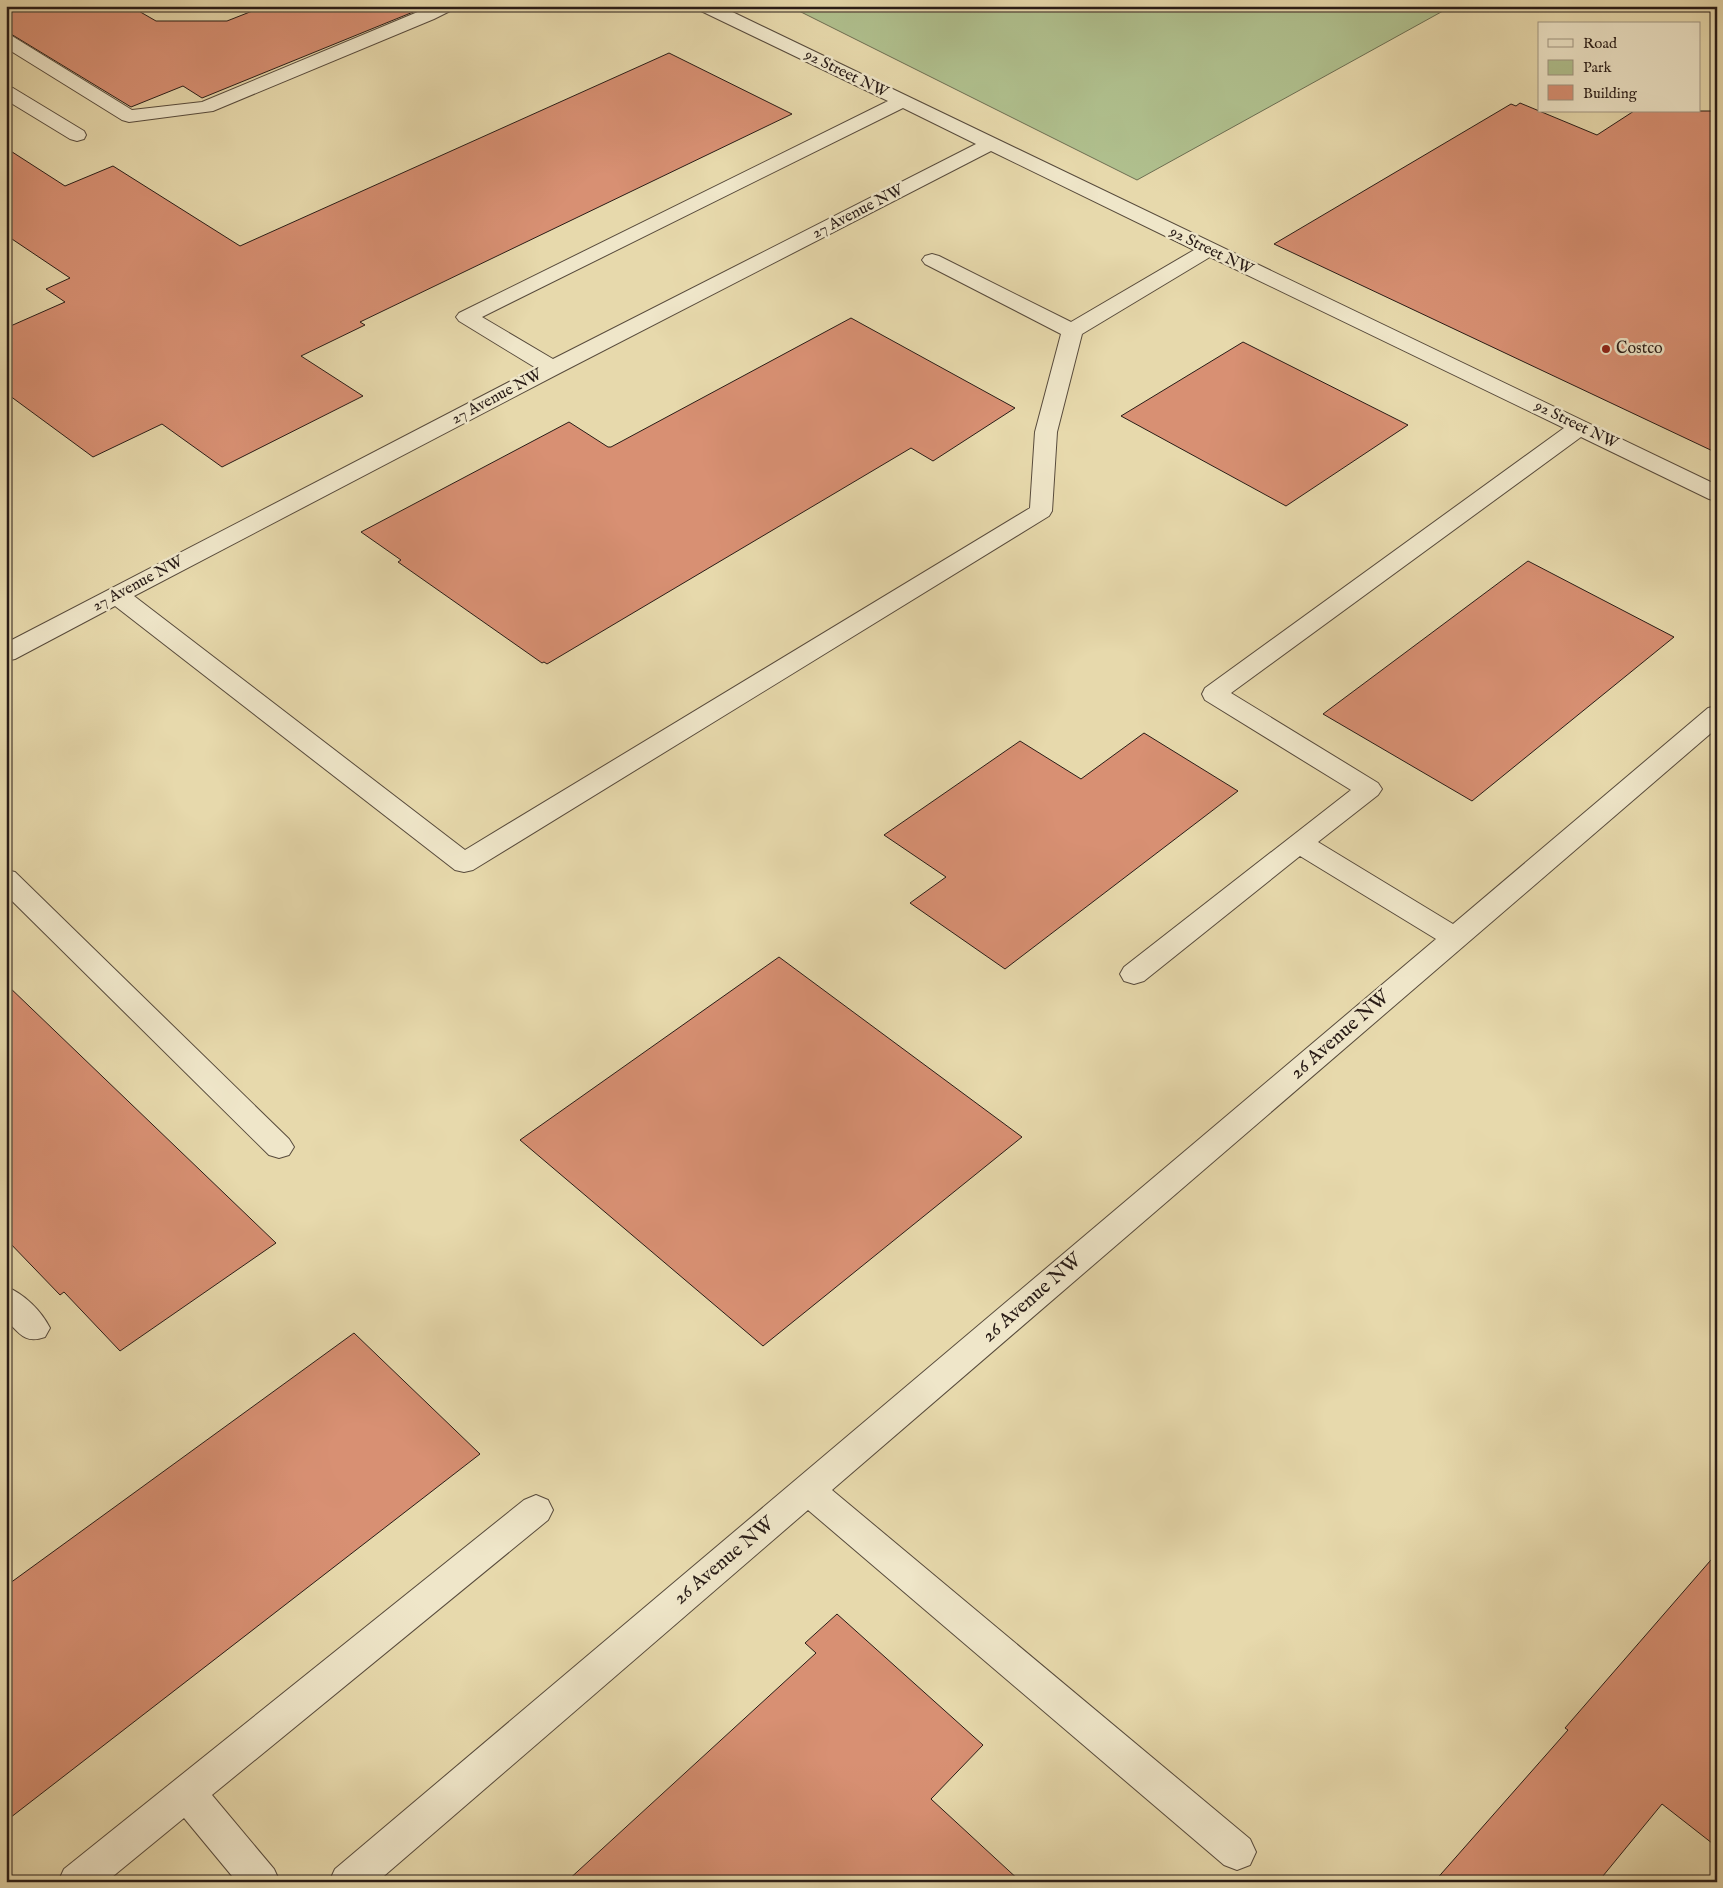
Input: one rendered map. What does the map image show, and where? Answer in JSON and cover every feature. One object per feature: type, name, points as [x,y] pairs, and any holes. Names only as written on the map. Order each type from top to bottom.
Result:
[{"type":"street","points":[[6,40],[129,116],[206,107],[428,16],[446,6]]},
{"type":"street","name":"92 Street NW","points":[[705,6],[1717,494]]},
{"type":"street","points":[[6,92],[77,135]]},
{"type":"street","points":[[552,368],[466,317],[903,102]]},
{"type":"street","name":"27 Avenue NW","points":[[6,653],[552,368],[990,144]]},
{"type":"street","points":[[117,595],[464,863],[1041,511],[1046,432],[1072,331],[1208,250]]},
{"type":"street","points":[[932,260],[1072,331]]},
{"type":"street","points":[[1134,974],[1369,789],[1214,694],[1580,427]]},
{"type":"street","name":"26 Avenue NW","points":[[348,1882],[1717,714]]},
{"type":"street","points":[[1299,843],[1454,937]]},
{"type":"street","points":[[6,879],[279,1147]]},
{"type":"street","points":[[6,1300],[34,1328]]},
{"type":"street","points":[[808,1490],[1237,1852]]},
{"type":"street","points":[[77,1882],[536,1510]]},
{"type":"street","points":[[187,1793],[261,1882]]},
{"type":"green space","points":[[789,6],[1452,6],[1137,180]]},
{"type":"building","points":[[6,6],[130,6],[156,21],[227,21],[265,6],[423,8],[202,98],[183,86],[131,107],[6,31]]},
{"type":"building","points":[[669,53],[792,114],[360,322],[365,325],[301,356],[363,396],[222,467],[162,424],[93,457],[6,393],[6,328],[65,302],[46,289],[70,278],[6,235],[6,148],[65,186],[113,166],[240,246]]},
{"type":"building","name":"Costco","points":[[1520,103],[1597,135],[1632,112],[1717,111],[1717,453],[1274,244],[1511,104],[1516,106]]},
{"type":"building","points":[[851,318],[1015,408],[933,461],[911,448],[547,664],[542,663],[398,562],[401,560],[361,532],[569,422],[608,447],[611,447]]},
{"type":"building","points":[[1243,342],[1408,425],[1286,506],[1121,416]]},
{"type":"building","points":[[1528,561],[1674,637],[1472,801],[1323,714]]},
{"type":"building","points":[[1144,733],[1238,791],[1005,969],[910,903],[946,877],[884,835],[1020,741],[1081,779]]},
{"type":"building","points":[[779,957],[1022,1137],[763,1346],[520,1140]]},
{"type":"building","points":[[6,984],[276,1243],[120,1351],[64,1292],[60,1295],[6,1239]]},
{"type":"building","points":[[354,1333],[480,1454],[6,1821],[6,1586]]},
{"type":"building","points":[[1717,1553],[1717,1847],[1662,1804],[1598,1882],[1434,1882],[1568,1730],[1565,1728]]},
{"type":"building","points":[[837,1614],[983,1745],[931,1799],[1021,1882],[566,1882],[816,1653],[805,1643]]},
{"type":"place","name":"Costco","points":[[1606,349]]}]
